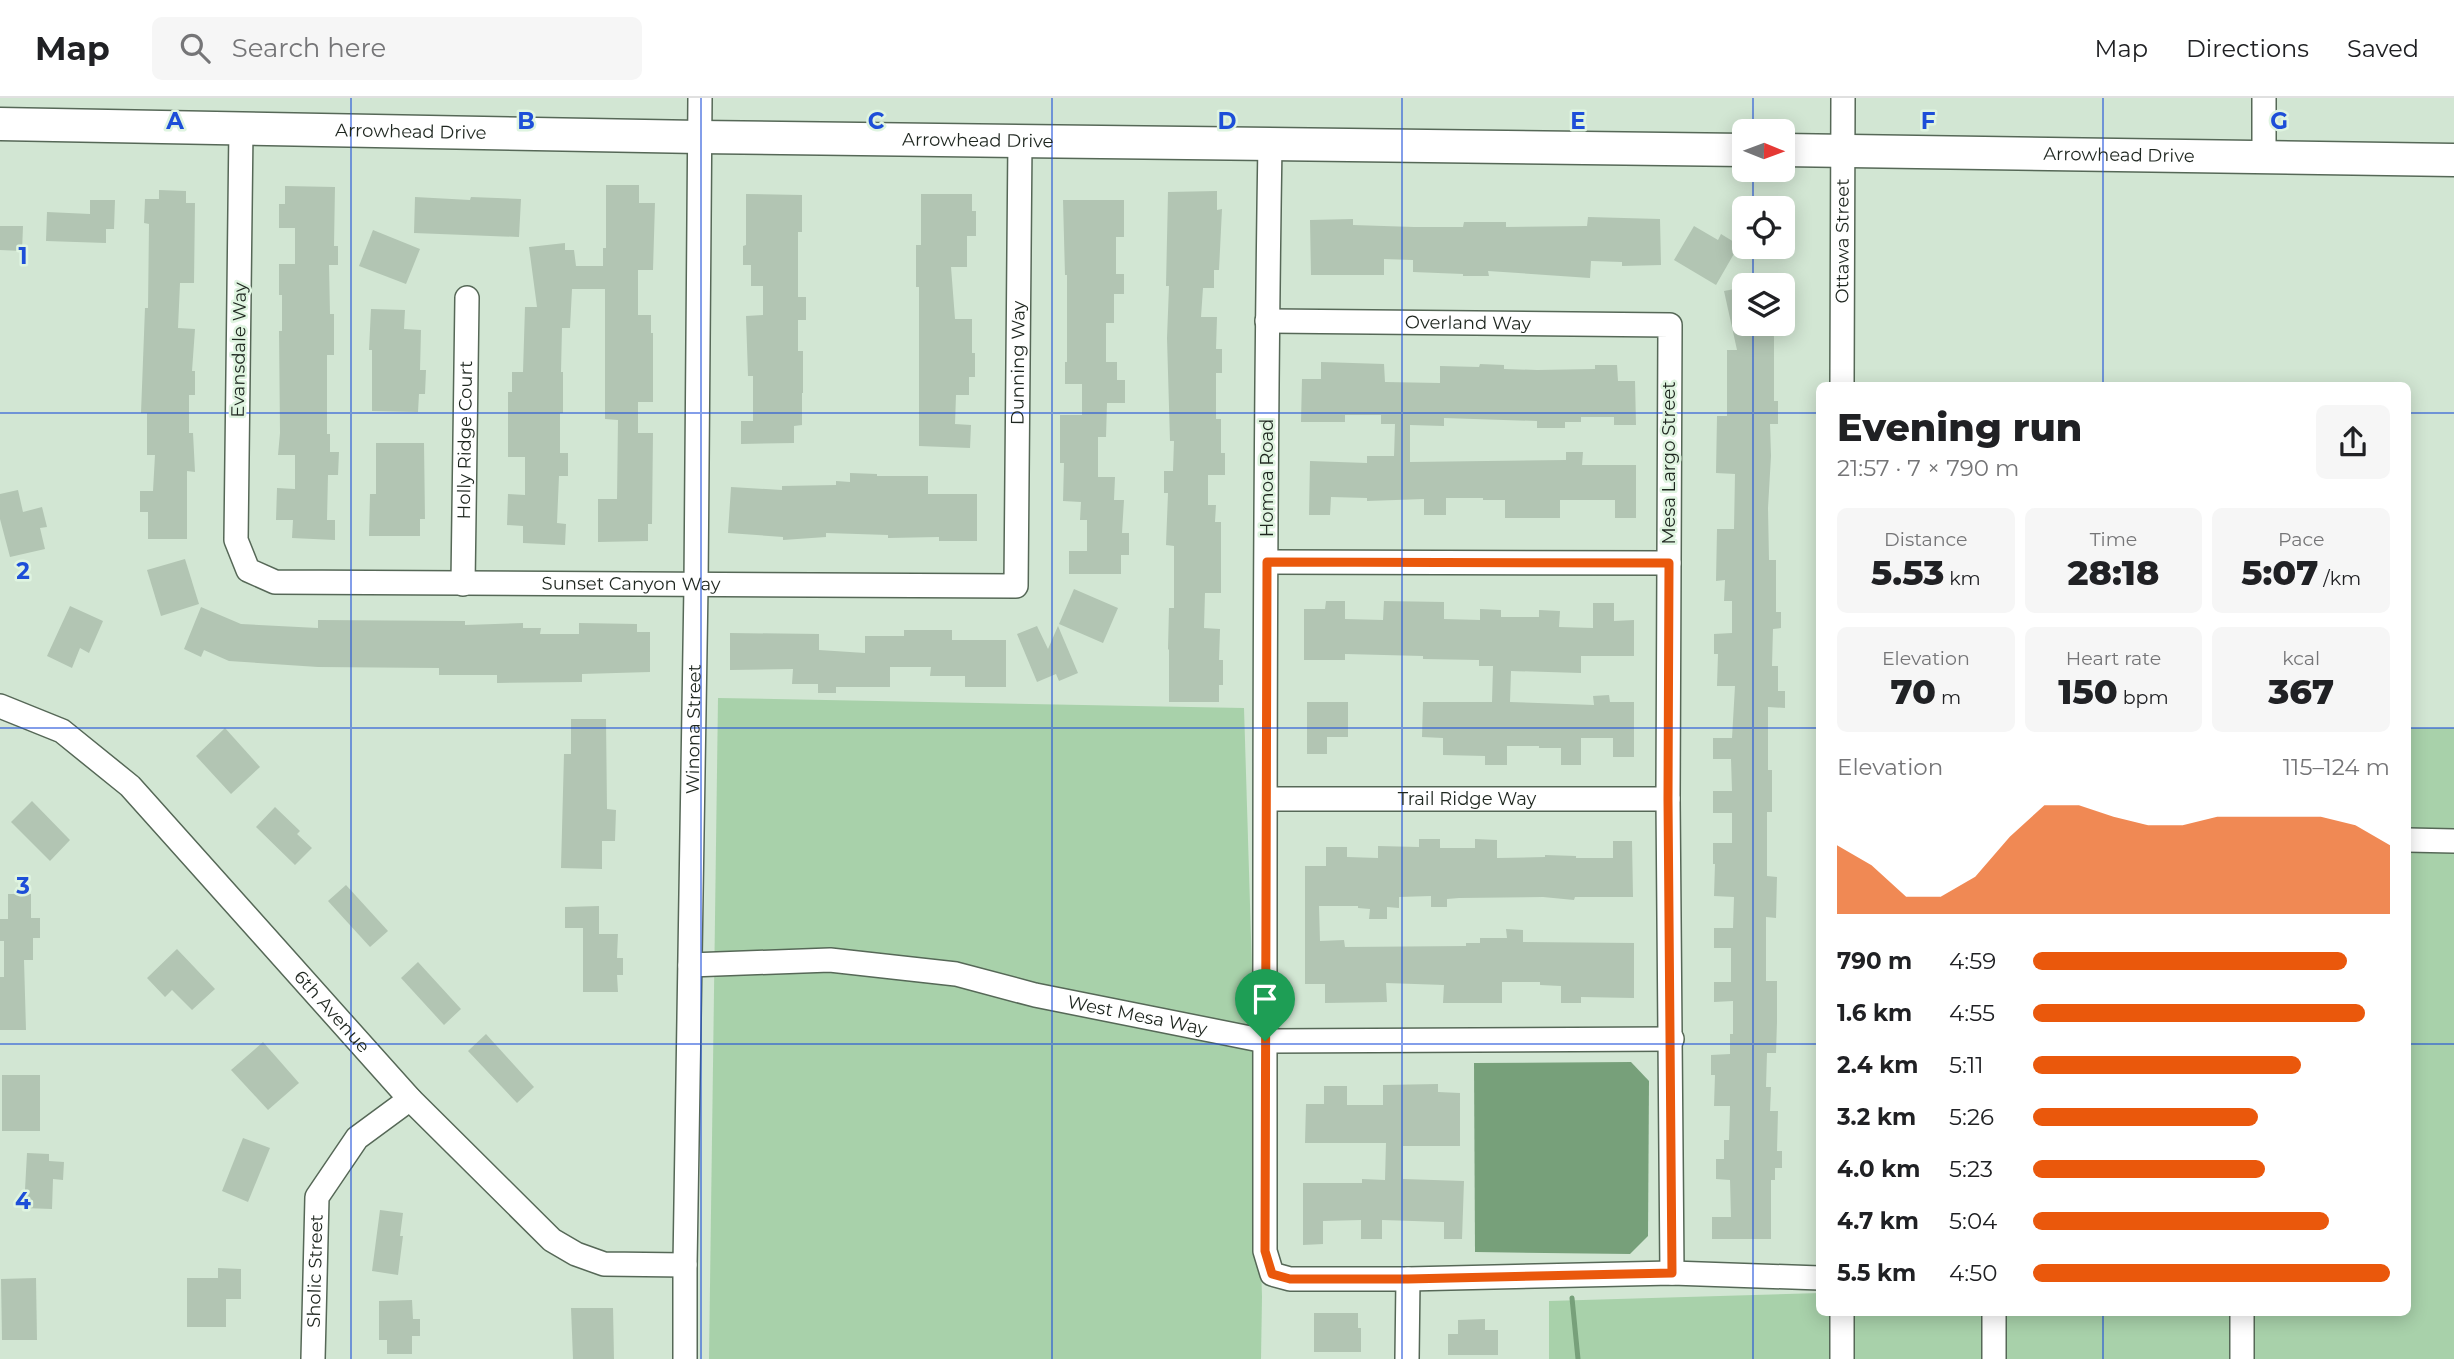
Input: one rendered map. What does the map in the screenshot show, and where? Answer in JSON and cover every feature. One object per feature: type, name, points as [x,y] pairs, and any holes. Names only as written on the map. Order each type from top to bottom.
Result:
[{"type":"main road","name":"Arrowhead Drive","points":[[0,124],[699,137],[1732,150]]},
{"type":"main road","name":"Arrowhead Drive","points":[[1796,150],[2454,160]]},
{"type":"street","name":"Winona Street","points":[[685,1359],[700,98]]},
{"type":"street","name":"Ottawa Street","points":[[1842,382],[1843,98]]},
{"type":"street","points":[[2264,98],[2264,158]]},
{"type":"street","name":"Evansdale Way","points":[[242,128],[236,540],[248,570]]},
{"type":"street","name":"Dunning Way","points":[[1016,586],[1020,140]]},
{"type":"street","name":"Homoa Road","points":[[1270,143],[1267,321],[1265,1251],[1272,1274],[1290,1279],[1408,1279]]},
{"type":"street","name":"Holly Ridge Court","points":[[463,584],[467,298]]},
{"type":"street","name":"Overland Way","points":[[1267,321],[1670,325]]},
{"type":"street","name":"Mesa Largo Street","points":[[1670,325],[1668,799],[1672,1273]]},
{"type":"street","points":[[1267,562],[1669,563]]},
{"type":"street","name":"Sunset Canyon Way","points":[[248,570],[275,582],[1016,586]]},
{"type":"street","name":"6th Avenue","points":[[0,706],[62,731],[130,786],[411,1099],[552,1240],[576,1254],[604,1264],[685,1265]]},
{"type":"street","name":"Trail Ridge Way","points":[[1266,799],[1668,799]]},
{"type":"street","points":[[2411,840],[2454,841]]},
{"type":"street","name":"West Mesa Way","points":[[690,965],[830,960],[956,974],[1035,995],[1265,1041],[1672,1039]]},
{"type":"street","name":"Sholic Street","points":[[313,1359],[317,1197],[357,1138],[411,1099]]},
{"type":"street","points":[[1407,1359],[1408,1279],[1672,1273],[1816,1278]]},
{"type":"street","points":[[1842,1316],[1842,1359]]},
{"type":"street","points":[[1994,1316],[1994,1359]]},
{"type":"street","points":[[2242,1316],[2242,1359]]},
{"type":"shaded area","points":[[718,698],[1244,708],[1262,1297],[1261,1359],[709,1359]]},
{"type":"shaded area","points":[[2411,728],[2454,728],[2454,1359],[1549,1359],[1549,1301],[1816,1293],[1816,1316],[2411,1316]]},
{"type":"shaded area","points":[[1631,1062],[1649,1081],[1648,1236],[1630,1254],[1475,1252],[1474,1063]]},
{"type":"building","points":[[606,185],[639,185],[639,203],[655,203],[653,270],[638,270],[638,315],[651,315],[653,333],[653,402],[638,402],[638,433],[653,433],[652,524],[648,524],[648,541],[598,542],[598,499],[617,499],[618,420],[605,419],[605,289],[572,289],[570,328],[562,328],[563,413],[560,413],[560,453],[568,453],[568,476],[559,476],[557,523],[566,524],[565,545],[523,543],[523,526],[507,525],[508,494],[525,495],[525,457],[508,457],[508,392],[512,392],[512,372],[523,372],[525,307],[537,307],[529,247],[565,243],[565,250],[574,250],[576,266],[603,266],[603,248],[606,248]]},
{"type":"building","points":[[285,186],[335,187],[334,246],[338,246],[338,265],[329,265],[330,314],[334,314],[334,355],[327,355],[327,434],[330,434],[330,452],[339,452],[338,475],[328,475],[327,520],[335,520],[335,540],[292,538],[293,520],[276,520],[277,488],[295,489],[295,455],[278,455],[279,331],[282,331],[279,264],[295,264],[295,228],[279,228],[279,204],[285,204]]},
{"type":"building","points":[[159,190],[186,191],[186,203],[195,203],[194,283],[180,283],[178,328],[195,329],[192,371],[195,371],[195,395],[189,395],[189,433],[193,433],[195,472],[187,471],[187,539],[148,539],[148,512],[140,512],[140,491],[153,491],[155,455],[147,455],[147,413],[141,413],[145,308],[148,308],[149,224],[144,223],[145,199],[159,199]]},
{"type":"building","points":[[1217,191],[1217,210],[1222,209],[1219,270],[1214,270],[1214,288],[1203,288],[1201,317],[1217,317],[1216,349],[1222,349],[1222,373],[1216,373],[1216,419],[1221,419],[1221,453],[1225,453],[1225,475],[1208,475],[1208,505],[1216,505],[1215,522],[1221,522],[1221,593],[1205,593],[1204,628],[1220,629],[1219,660],[1223,660],[1223,685],[1219,685],[1219,702],[1169,702],[1169,608],[1174,608],[1174,546],[1166,545],[1168,493],[1164,493],[1164,471],[1173,471],[1174,441],[1170,441],[1167,338],[1168,192]]},
{"type":"building","points":[[746,194],[802,195],[802,232],[798,232],[798,297],[806,297],[806,320],[798,320],[798,351],[803,351],[802,425],[794,426],[794,443],[741,444],[741,421],[753,421],[753,376],[748,376],[746,316],[763,315],[763,286],[751,286],[751,265],[743,265],[743,246],[746,245]]},
{"type":"building","points":[[921,194],[972,194],[972,211],[976,211],[976,236],[967,236],[967,267],[951,267],[955,319],[972,319],[975,377],[969,377],[969,395],[956,395],[955,424],[971,425],[970,448],[919,446],[919,287],[916,287],[916,245],[921,245]]},
{"type":"building","points":[[415,197],[521,199],[519,237],[414,233]]},
{"type":"building","points":[[90,200],[115,200],[114,229],[106,229],[106,243],[46,241],[47,212],[90,214]]},
{"type":"building","points":[[1063,200],[1124,200],[1124,237],[1116,237],[1116,274],[1124,274],[1124,294],[1114,294],[1114,323],[1106,323],[1106,362],[1117,362],[1117,380],[1125,380],[1125,403],[1107,403],[1106,437],[1098,437],[1098,477],[1115,477],[1114,500],[1124,500],[1122,533],[1129,533],[1129,555],[1121,555],[1121,574],[1069,574],[1069,551],[1087,551],[1087,520],[1080,520],[1081,502],[1063,501],[1064,463],[1060,463],[1060,415],[1082,415],[1082,384],[1065,384],[1067,275]]},
{"type":"building","points":[[1588,217],[1660,219],[1661,265],[1622,266],[1622,262],[1591,261],[1590,278],[1488,271],[1489,276],[1463,276],[1413,272],[1413,260],[1384,259],[1384,275],[1311,275],[1310,220],[1353,219],[1353,225],[1414,227],[1463,227],[1464,222],[1506,222],[1506,227],[1587,226]]},
{"type":"building","points":[[0,226],[23,226],[22,251],[0,250]]},
{"type":"building","points":[[1694,226],[1718,240],[1721,234],[1732,241],[1732,257],[1716,285],[1674,260]]},
{"type":"building","points":[[373,230],[420,249],[406,284],[359,266]]},
{"type":"building","points":[[1732,289],[1732,327],[1724,291]]},
{"type":"building","points":[[371,309],[405,310],[404,329],[421,330],[420,370],[426,370],[425,394],[419,394],[418,412],[372,411],[372,350],[369,350]]},
{"type":"building","points":[[1734,336],[1774,336],[1774,401],[1778,401],[1778,424],[1770,424],[1769,560],[1776,560],[1776,612],[1781,612],[1781,628],[1773,629],[1772,666],[1778,666],[1778,691],[1785,691],[1785,708],[1768,707],[1768,770],[1772,770],[1772,812],[1767,812],[1767,876],[1777,877],[1776,918],[1766,917],[1766,981],[1777,981],[1777,1022],[1776,1053],[1767,1053],[1766,1087],[1771,1087],[1770,1111],[1778,1111],[1777,1151],[1782,1151],[1782,1168],[1775,1168],[1775,1180],[1771,1180],[1771,1239],[1712,1239],[1712,1217],[1731,1217],[1730,1180],[1716,1179],[1716,1159],[1724,1159],[1724,1140],[1729,1140],[1730,1106],[1714,1106],[1715,1075],[1711,1075],[1711,1055],[1730,1054],[1730,1034],[1733,1034],[1733,1001],[1714,1002],[1714,982],[1731,982],[1731,948],[1714,948],[1714,928],[1733,928],[1734,897],[1714,896],[1713,843],[1732,843],[1732,813],[1713,813],[1713,791],[1732,791],[1731,759],[1713,759],[1713,738],[1732,738],[1735,686],[1717,686],[1718,654],[1714,654],[1714,634],[1732,633],[1732,601],[1724,601],[1725,580],[1716,581],[1717,529],[1734,529],[1735,474],[1716,473],[1717,416],[1727,416],[1727,350],[1737,350]]},
{"type":"building","points":[[1321,362],[1384,364],[1385,382],[1440,383],[1440,366],[1479,367],[1480,364],[1504,365],[1504,369],[1537,370],[1595,369],[1595,365],[1617,365],[1618,381],[1635,381],[1636,425],[1614,425],[1614,417],[1581,417],[1581,422],[1565,422],[1565,428],[1537,428],[1537,421],[1444,418],[1444,426],[1410,425],[1410,462],[1566,460],[1566,452],[1583,452],[1582,465],[1636,465],[1636,518],[1615,518],[1615,500],[1560,500],[1560,518],[1505,518],[1505,500],[1483,498],[1446,498],[1446,515],[1424,515],[1424,499],[1367,501],[1367,498],[1331,497],[1330,515],[1309,515],[1310,461],[1367,463],[1367,456],[1394,456],[1395,424],[1381,424],[1381,415],[1345,415],[1345,422],[1301,422],[1302,379],[1321,379]]},
{"type":"building","points":[[376,443],[424,443],[425,519],[420,519],[420,536],[369,536],[370,494],[376,494]]},
{"type":"building","points":[[850,473],[928,476],[928,494],[977,494],[977,541],[826,533],[826,537],[783,540],[783,537],[728,533],[731,487],[782,490],[782,486],[836,485],[836,481],[850,482]]},
{"type":"building","points":[[18,490],[23,512],[42,507],[47,527],[40,528],[45,549],[10,557],[0,519],[0,494]]},
{"type":"building","points":[[185,559],[199,604],[161,616],[147,570]]},
{"type":"building","points":[[1074,589],[1118,608],[1103,643],[1059,624]]},
{"type":"building","points":[[1326,601],[1345,601],[1345,619],[1383,620],[1384,601],[1444,602],[1444,619],[1480,620],[1480,609],[1501,610],[1501,617],[1539,617],[1539,610],[1560,611],[1559,627],[1593,628],[1593,603],[1614,603],[1614,621],[1634,620],[1634,656],[1581,656],[1581,673],[1511,671],[1510,702],[1594,705],[1593,696],[1609,695],[1610,702],[1634,702],[1634,757],[1613,757],[1613,738],[1581,738],[1581,765],[1561,765],[1561,748],[1539,746],[1507,746],[1507,765],[1485,765],[1485,756],[1443,755],[1443,738],[1422,737],[1423,702],[1492,702],[1493,666],[1479,666],[1479,660],[1423,659],[1423,656],[1345,654],[1345,660],[1304,660],[1304,609],[1325,609]]},
{"type":"building","points":[[70,606],[103,621],[89,653],[80,648],[72,668],[47,656]]},
{"type":"building","points":[[201,607],[241,624],[318,628],[318,620],[465,621],[465,625],[523,623],[523,628],[541,628],[540,634],[579,634],[579,623],[637,624],[637,632],[650,632],[650,672],[582,674],[582,682],[497,683],[497,675],[439,675],[439,668],[318,667],[229,661],[204,650],[201,657],[184,649]]},
{"type":"building","points":[[1037,626],[1048,649],[1058,626],[1078,673],[1059,681],[1056,674],[1037,682],[1017,634]]},
{"type":"building","points":[[904,630],[952,630],[952,640],[1006,640],[1006,687],[965,687],[965,676],[930,676],[931,667],[890,667],[890,687],[836,687],[836,693],[818,693],[818,684],[792,684],[793,669],[730,670],[730,633],[819,634],[819,650],[865,653],[865,636],[904,636]]},
{"type":"building","points":[[1307,702],[1348,702],[1348,737],[1327,737],[1327,754],[1307,754]]},
{"type":"building","points":[[571,719],[606,719],[607,809],[616,810],[615,841],[602,841],[602,869],[561,868],[564,754],[571,754]]},
{"type":"building","points":[[225,728],[260,767],[231,794],[196,756]]},
{"type":"building","points":[[32,801],[70,840],[50,861],[11,822]]},
{"type":"building","points":[[275,807],[300,831],[297,834],[312,848],[295,865],[256,827]]},
{"type":"building","points":[[1419,839],[1440,839],[1440,848],[1475,848],[1475,839],[1497,840],[1497,858],[1545,855],[1613,858],[1613,841],[1632,841],[1633,897],[1575,897],[1574,900],[1543,897],[1459,898],[1447,899],[1447,907],[1431,907],[1431,896],[1399,897],[1399,908],[1387,907],[1387,919],[1369,919],[1370,909],[1358,906],[1319,906],[1320,941],[1344,940],[1345,947],[1466,946],[1466,943],[1480,943],[1480,938],[1507,938],[1506,929],[1523,930],[1523,942],[1634,943],[1634,998],[1581,997],[1581,1003],[1561,1003],[1561,986],[1540,985],[1540,982],[1502,982],[1502,1003],[1443,1003],[1444,985],[1386,983],[1387,1002],[1325,1003],[1325,984],[1305,984],[1305,866],[1326,866],[1326,847],[1347,847],[1347,857],[1378,858],[1378,846],[1419,847]]},
{"type":"building","points":[[346,885],[388,931],[370,947],[328,901]]},
{"type":"building","points":[[8,894],[31,894],[31,918],[40,918],[40,938],[33,938],[33,960],[24,960],[26,1030],[0,1030],[0,977],[4,977],[4,941],[0,941],[0,919],[8,919]]},
{"type":"building","points":[[599,906],[599,934],[618,934],[617,958],[623,958],[623,975],[617,975],[618,992],[583,992],[583,928],[565,928],[565,907]]},
{"type":"building","points":[[177,949],[215,989],[192,1010],[172,990],[165,997],[147,978]]},
{"type":"building","points":[[418,962],[461,1009],[444,1025],[401,978]]},
{"type":"building","points":[[486,1034],[534,1087],[517,1103],[468,1051]]},
{"type":"building","points":[[263,1042],[299,1083],[268,1110],[231,1070]]},
{"type":"building","points":[[2,1075],[40,1075],[40,1131],[2,1131]]},
{"type":"building","points":[[1438,1084],[1438,1092],[1460,1093],[1460,1146],[1403,1146],[1403,1179],[1464,1181],[1462,1239],[1444,1239],[1444,1222],[1382,1220],[1382,1239],[1361,1239],[1361,1220],[1323,1221],[1323,1244],[1303,1245],[1303,1183],[1362,1183],[1362,1179],[1385,1180],[1386,1143],[1305,1143],[1306,1104],[1324,1104],[1324,1086],[1347,1086],[1347,1105],[1383,1105],[1383,1085]]},
{"type":"building","points":[[243,1138],[270,1148],[248,1202],[222,1191]]},
{"type":"building","points":[[27,1153],[49,1154],[49,1161],[64,1162],[63,1180],[53,1179],[52,1209],[24,1208]]},
{"type":"building","points":[[380,1210],[403,1213],[398,1275],[372,1271]]},
{"type":"building","points":[[218,1268],[241,1269],[241,1299],[226,1299],[226,1327],[187,1327],[187,1278],[218,1278]]},
{"type":"building","points":[[36,1278],[37,1340],[2,1340],[1,1279]]},
{"type":"building","points":[[412,1300],[413,1319],[420,1319],[420,1336],[412,1336],[412,1354],[387,1354],[387,1340],[379,1340],[379,1301]]},
{"type":"building","points":[[571,1308],[613,1308],[614,1359],[573,1359]]},
{"type":"building","points":[[1314,1313],[1358,1313],[1361,1352],[1314,1352]]},
{"type":"building","points":[[1485,1319],[1485,1330],[1498,1330],[1498,1355],[1448,1355],[1448,1334],[1458,1334],[1458,1320]]},
{"type":"waterway","points":[[1572,1298],[1578,1359]]},
{"type":"route","points":[[1267,562],[1669,563],[1672,1273],[1408,1279],[1290,1279],[1272,1274],[1265,1251],[1265,1041],[1267,562]]}]
